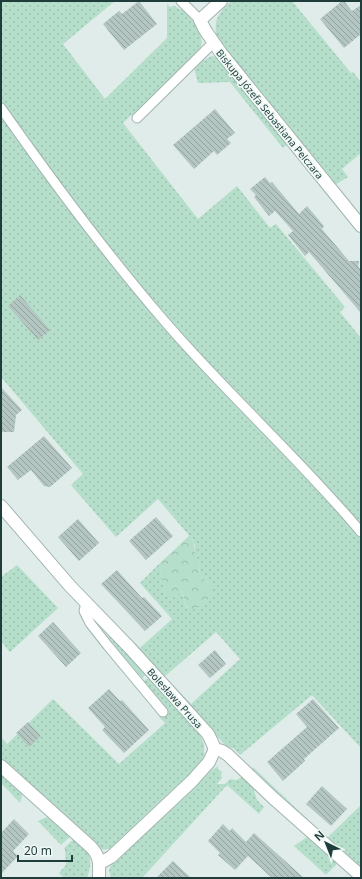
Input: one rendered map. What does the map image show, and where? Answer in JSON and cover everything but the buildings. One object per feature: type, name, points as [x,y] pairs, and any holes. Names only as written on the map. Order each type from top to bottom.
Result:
[{"type":"street","points":[[200,20],[221,1]]},
{"type":"street","name":"Biskupa Józefa Sebastiana Pelczara","points":[[200,20],[213,43],[361,226]]},
{"type":"street","name":"Bolesława Prusa","points":[[1,506],[70,586],[130,648],[208,734],[215,749]]},
{"type":"street","points":[[100,863],[111,857],[176,797],[209,762],[215,749],[222,750],[228,755],[272,797],[361,876]]},
{"type":"street","points":[[1,766],[91,847],[100,863],[99,878]]},
{"type":"lane","name":"Biskupa Józefa Sebastiana Pelczara","points":[[182,1],[200,20]]},
{"type":"lane","points":[[137,118],[213,43]]},
{"type":"lane","points":[[1,108],[72,206],[127,277],[167,324],[333,500],[361,532]]},
{"type":"lane","points":[[86,603],[84,612],[90,623],[163,712]]},
{"type":"green space","points":[[1,1],[115,1],[63,44],[105,99],[167,38],[167,4],[170,7],[175,6],[183,10],[198,28],[201,38],[200,50],[133,116],[131,115],[123,123],[198,219],[237,186],[270,228],[276,224],[345,307],[340,312],[361,338],[361,748],[312,695],[240,755],[233,748],[229,749],[227,747],[172,687],[173,685],[191,704],[240,659],[216,632],[163,678],[96,606],[97,604],[140,648],[172,619],[140,583],[159,564],[166,598],[173,597],[182,591],[187,608],[212,588],[200,574],[193,540],[158,499],[116,537],[71,485],[83,474],[1,377]]},
{"type":"green space","points":[[231,1],[292,1],[351,73],[353,72],[361,82],[361,153],[342,169],[348,177],[333,186],[217,39],[216,22],[223,9]]},
{"type":"green space","points":[[212,56],[217,57],[288,144],[283,148],[230,82],[198,83],[194,68],[202,61]]},
{"type":"green space","points":[[190,535],[194,543],[194,550],[198,559],[200,574],[212,588],[212,596],[193,610],[185,605],[182,591],[173,597],[166,598],[159,564]]},
{"type":"green space","points":[[17,565],[58,608],[10,652],[1,641],[1,577]]},
{"type":"green space","points":[[98,622],[148,673],[142,678],[119,651]]},
{"type":"green space","points":[[150,676],[197,729],[204,744],[204,756],[196,769],[160,806],[113,848],[101,849],[1,762],[1,737],[7,744],[53,699],[119,764],[165,723],[159,717],[167,709],[144,681]]},
{"type":"green space","points":[[218,766],[218,770],[222,771],[222,778],[217,784],[225,784],[230,779],[237,780],[243,776],[252,784],[257,800],[264,807],[259,814],[227,785],[142,878],[111,878],[109,871],[110,867],[123,851]]},
{"type":"green space","points":[[253,767],[327,838],[361,805],[361,872],[252,771]]},
{"type":"green space","points":[[1,771],[23,792],[20,803],[1,783]]},
{"type":"green space","points":[[49,816],[72,835],[61,845],[38,821]]},
{"type":"green space","points":[[307,837],[311,837],[336,861],[336,865],[326,875],[294,846]]},
{"type":"green space","points":[[75,838],[89,856],[90,865],[87,878],[64,878],[59,873],[66,865],[64,848]]}]
